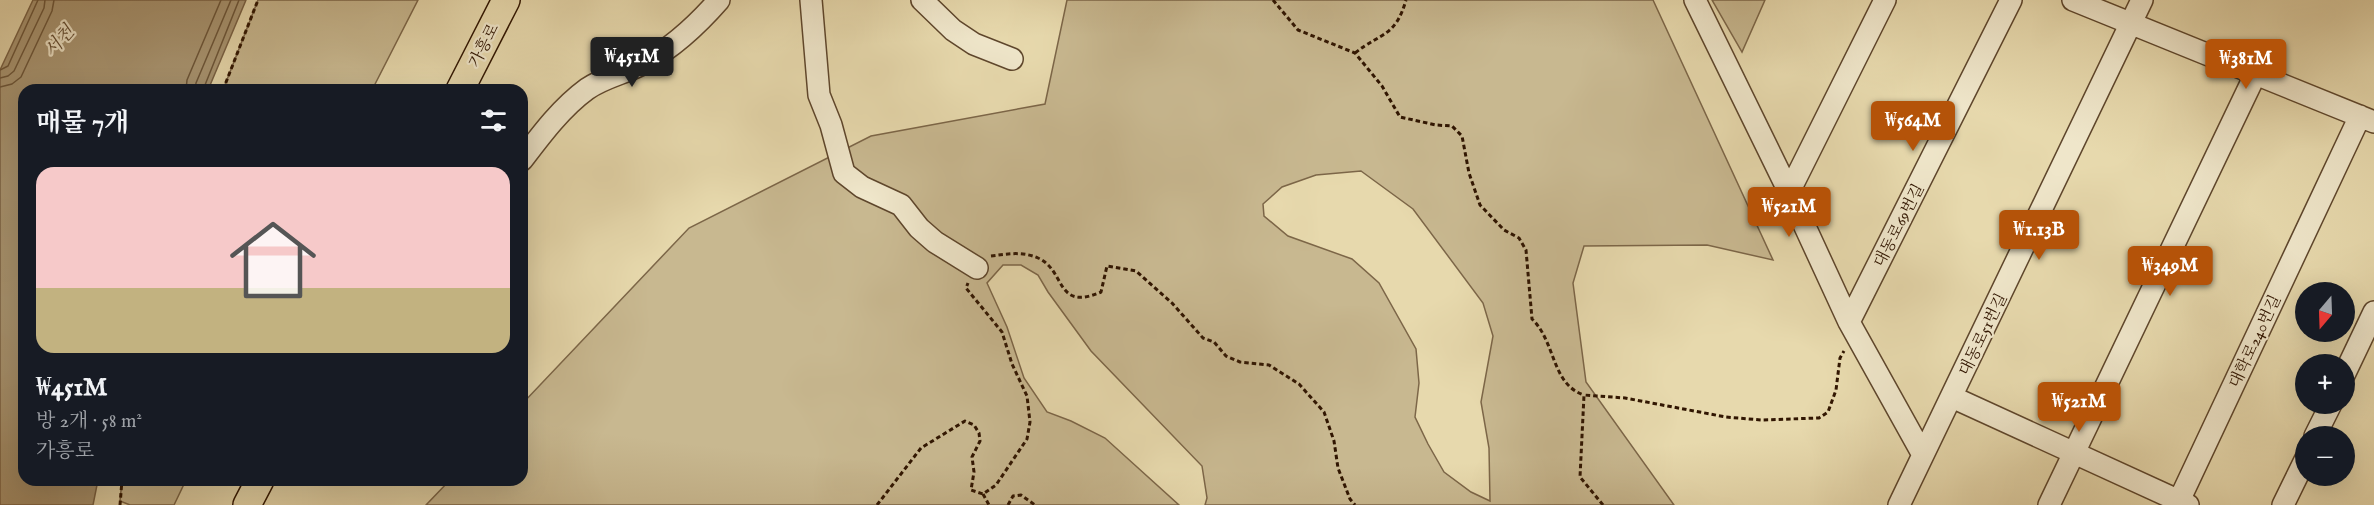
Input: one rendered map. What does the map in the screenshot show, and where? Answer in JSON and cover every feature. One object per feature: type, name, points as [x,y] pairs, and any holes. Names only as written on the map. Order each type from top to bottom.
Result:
[{"type":"main road","name":"가흥로","points":[[463,84],[506,0]]},
{"type":"main road","points":[[248,505],[257,486]]},
{"type":"street","points":[[528,153],[569,104],[589,88],[613,74],[644,64],[666,50],[697,26],[719,0]]},
{"type":"street","points":[[811,0],[819,95],[831,125],[844,173],[861,188],[902,205],[919,228],[935,242],[977,268]]},
{"type":"street","points":[[922,0],[953,30],[974,44],[1012,59]]},
{"type":"street","points":[[1695,0],[1854,331],[1923,455]]},
{"type":"street","points":[[1789,192],[1886,0]]},
{"type":"street","name":"대동로69번길","points":[[1854,331],[2012,0]]},
{"type":"street","points":[[2073,0],[2367,119]]},
{"type":"street","name":"대동로51번길","points":[[1899,505],[2142,0]]},
{"type":"street","points":[[2049,505],[2256,73]]},
{"type":"street","name":"대학로240번길","points":[[1952,397],[2074,452],[2181,504],[2367,119]]},
{"type":"street","points":[[2354,354],[2374,312]]},
{"type":"street","points":[[2283,505],[2295,480]]},
{"type":"path","points":[[225,84],[258,0]]},
{"type":"path","points":[[1273,0],[1298,30],[1355,53],[1382,86],[1400,117],[1452,126],[1462,136],[1469,173],[1480,206],[1504,230],[1519,238],[1526,250],[1532,319],[1544,334],[1554,354],[1560,376],[1573,391],[1584,395],[1625,398],[1726,417],[1761,420],[1819,418],[1828,412],[1836,390],[1839,358],[1854,331]]},
{"type":"path","points":[[1355,53],[1368,43],[1379,40],[1390,32],[1406,0]]},
{"type":"path","points":[[983,494],[996,485],[1027,439],[1030,422],[1027,396],[1012,364],[1002,332],[966,288],[977,268],[987,257],[1015,253],[1040,258],[1055,275],[1062,288],[1071,296],[1086,298],[1101,292],[1107,266],[1136,271],[1172,303],[1203,338],[1215,342],[1226,356],[1240,362],[1269,365],[1299,384],[1324,412],[1334,441],[1338,468],[1350,499],[1355,505]]},
{"type":"path","points":[[1584,395],[1580,477],[1603,505]]},
{"type":"path","points":[[877,505],[921,447],[965,421],[974,425],[979,433],[980,441],[972,457],[974,472],[971,489],[983,494],[989,505]]},
{"type":"path","points":[[120,505],[122,486]]},
{"type":"path","points":[[1008,505],[1013,496],[1021,495],[1035,505]]},
{"type":"shaded area","points":[[258,0],[418,0],[375,84],[225,84]]},
{"type":"shaded area","points":[[1067,0],[1653,0],[1773,260],[1707,245],[1584,246],[1573,283],[1586,382],[1674,505],[1205,505],[1207,498],[1202,466],[1091,351],[1038,275],[1021,265],[1003,265],[987,283],[1007,327],[1024,378],[1047,412],[1105,438],[1179,505],[426,505],[444,486],[528,486],[528,398],[689,228],[871,136],[1045,104]],"holes":[[[1361,171],[1413,209],[1483,303],[1493,336],[1481,402],[1489,448],[1490,501],[1471,492],[1444,472],[1428,444],[1415,417],[1419,383],[1416,349],[1379,283],[1352,259],[1288,236],[1264,216],[1263,204],[1282,187],[1316,175]]]},
{"type":"shaded area","points":[[1712,0],[1765,0],[1742,52]]},
{"type":"shaded area","points":[[121,486],[183,486],[174,505],[130,505],[120,501]]},
{"type":"water","name":"서천","points":[[33,0],[246,0],[211,84],[18,84],[18,486],[97,486],[93,505],[0,505],[0,70]]}]
